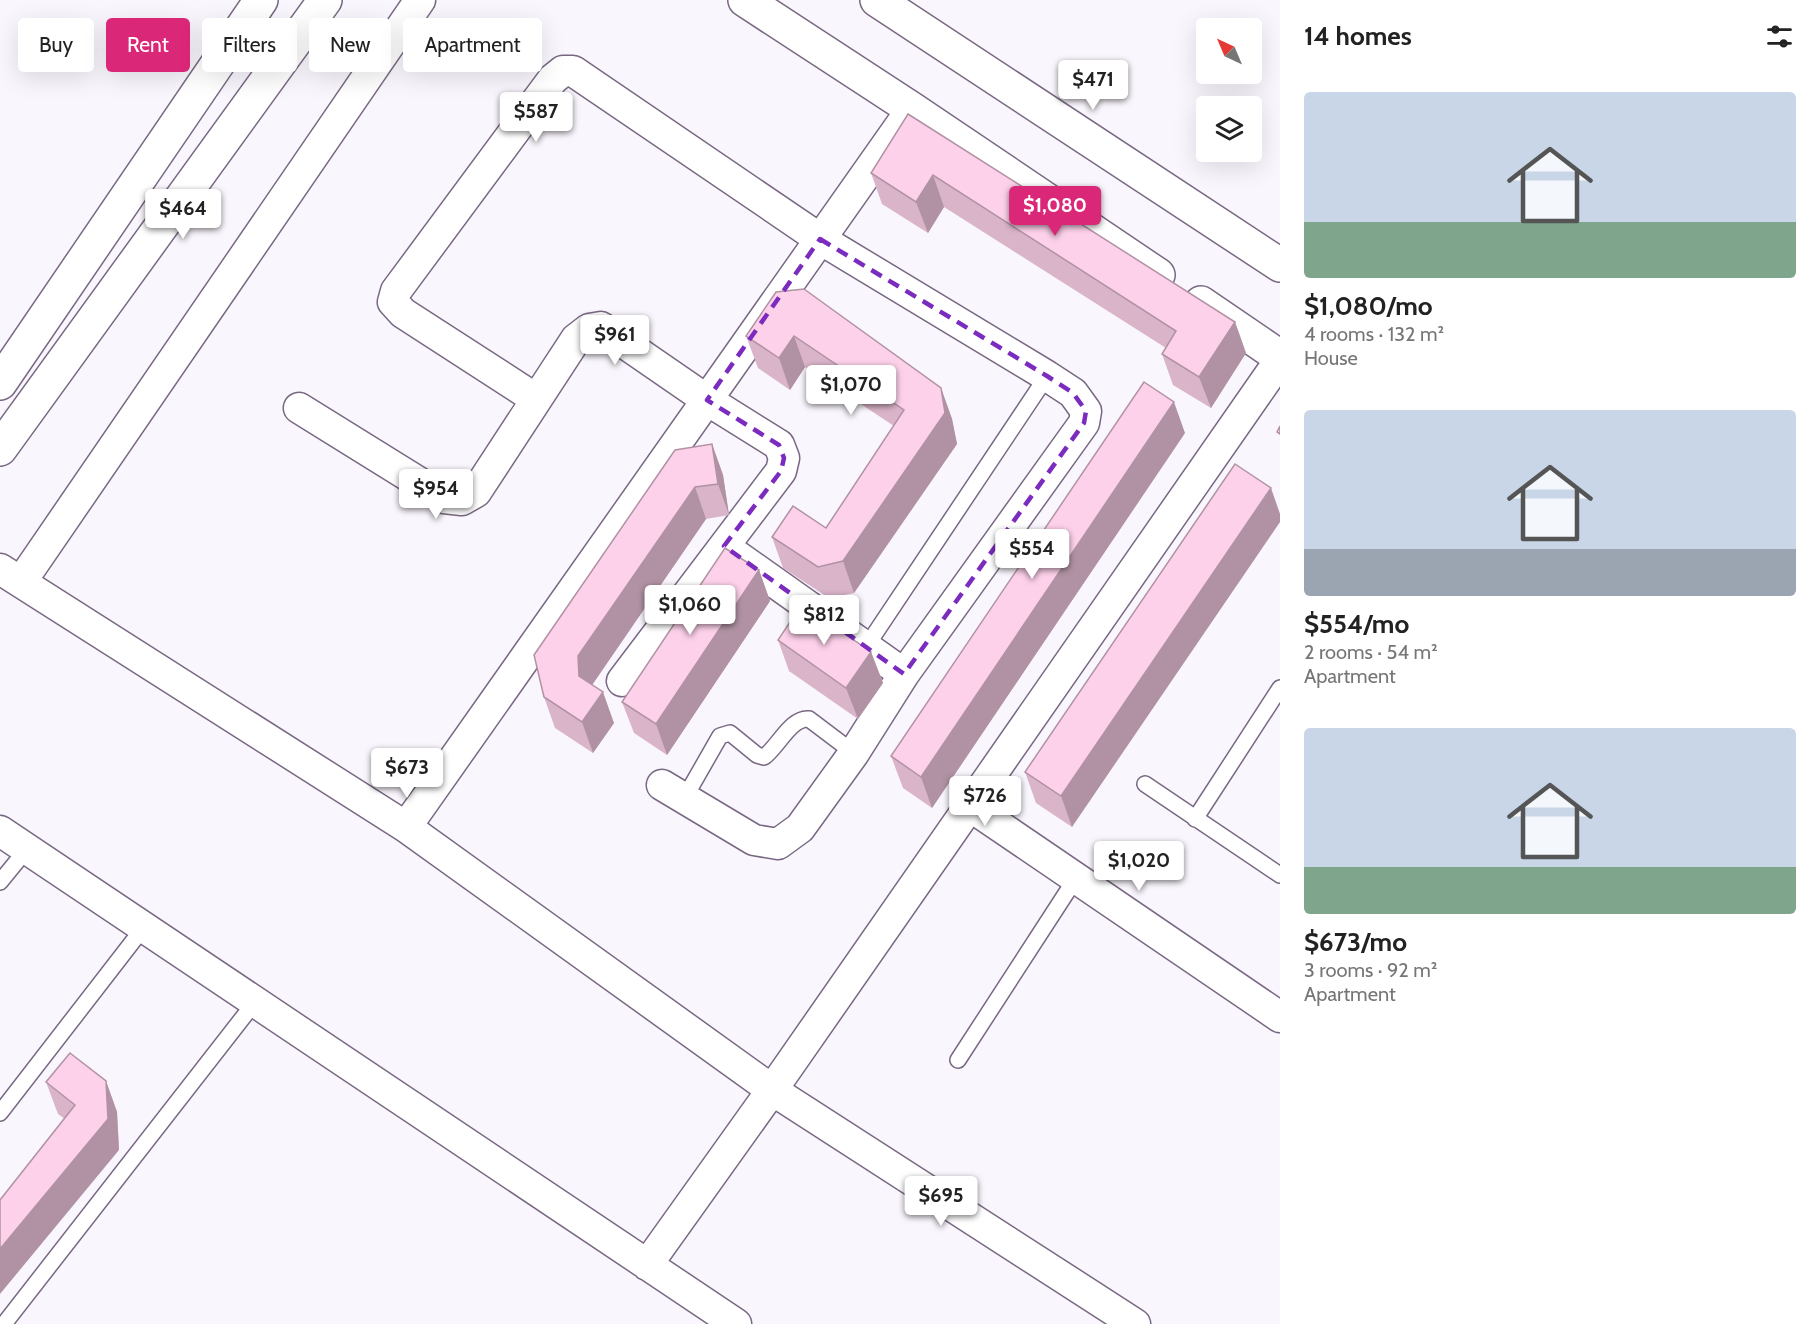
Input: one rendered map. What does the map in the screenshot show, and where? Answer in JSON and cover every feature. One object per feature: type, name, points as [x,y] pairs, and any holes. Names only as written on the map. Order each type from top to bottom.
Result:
[{"type":"street","points":[[0,383],[261,0]]},
{"type":"street","points":[[0,449],[325,0]]},
{"type":"street","points":[[420,0],[10,575],[406,827],[772,1090],[1135,1324]]},
{"type":"street","points":[[646,1264],[772,1090],[1280,358],[912,109],[745,0]]},
{"type":"street","points":[[877,0],[1280,265]]},
{"type":"street","points":[[536,399],[403,313],[393,302],[396,291],[553,79],[563,70],[573,71],[820,239],[1047,376],[1073,393],[1086,411],[1084,423],[904,674],[854,753],[800,828],[778,844],[754,840],[673,792]]},
{"type":"street","points":[[406,827],[912,109]]},
{"type":"street","points":[[299,408],[444,498],[462,500],[476,492],[576,339],[589,329],[601,327],[707,400],[780,446],[784,458],[781,471],[622,681]]},
{"type":"street","points":[[724,546],[904,674]]},
{"type":"street","points":[[970,807],[1280,1017]]},
{"type":"street","points":[[0,831],[736,1324]]},
{"type":"lane","points":[[866,647],[1047,376]]},
{"type":"lane","points":[[1195,819],[1280,688]]},
{"type":"lane","points":[[673,792],[720,736],[730,733],[757,755],[764,757],[796,722],[802,718],[809,719],[854,753]]},
{"type":"lane","points":[[1144,784],[1280,875]]},
{"type":"lane","points":[[0,882],[27,849]]},
{"type":"lane","points":[[958,1060],[1076,878]]},
{"type":"lane","points":[[0,1113],[144,927]]},
{"type":"lane","points":[[4,1324],[255,1002]]},
{"type":"highlighted area","points":[[820,239],[1047,376],[1073,393],[1086,411],[1084,423],[904,674],[724,546],[781,471],[784,458],[779,445],[707,400]]},
{"type":"building","points":[[908,114],[1235,322],[1199,377],[1162,354],[1176,331],[933,175],[916,202],[871,173]]},
{"type":"building","points":[[804,289],[941,388],[945,413],[843,561],[818,567],[772,537],[793,506],[826,528],[904,410],[794,336],[779,358],[746,336],[776,292]]},
{"type":"building","points":[[1144,382],[1174,402],[921,777],[891,756]]},
{"type":"building","points":[[712,444],[718,484],[695,487],[578,656],[579,676],[603,692],[582,722],[544,697],[534,655],[675,450]]},
{"type":"building","points":[[1235,464],[1271,488],[1061,796],[1025,772]]},
{"type":"building","points":[[725,548],[759,570],[656,724],[622,702]]},
{"type":"building","points":[[802,604],[871,652],[846,688],[778,640]]},
{"type":"building","points":[[70,1053],[106,1081],[108,1119],[0,1249],[0,1200],[75,1105],[46,1082]]}]
